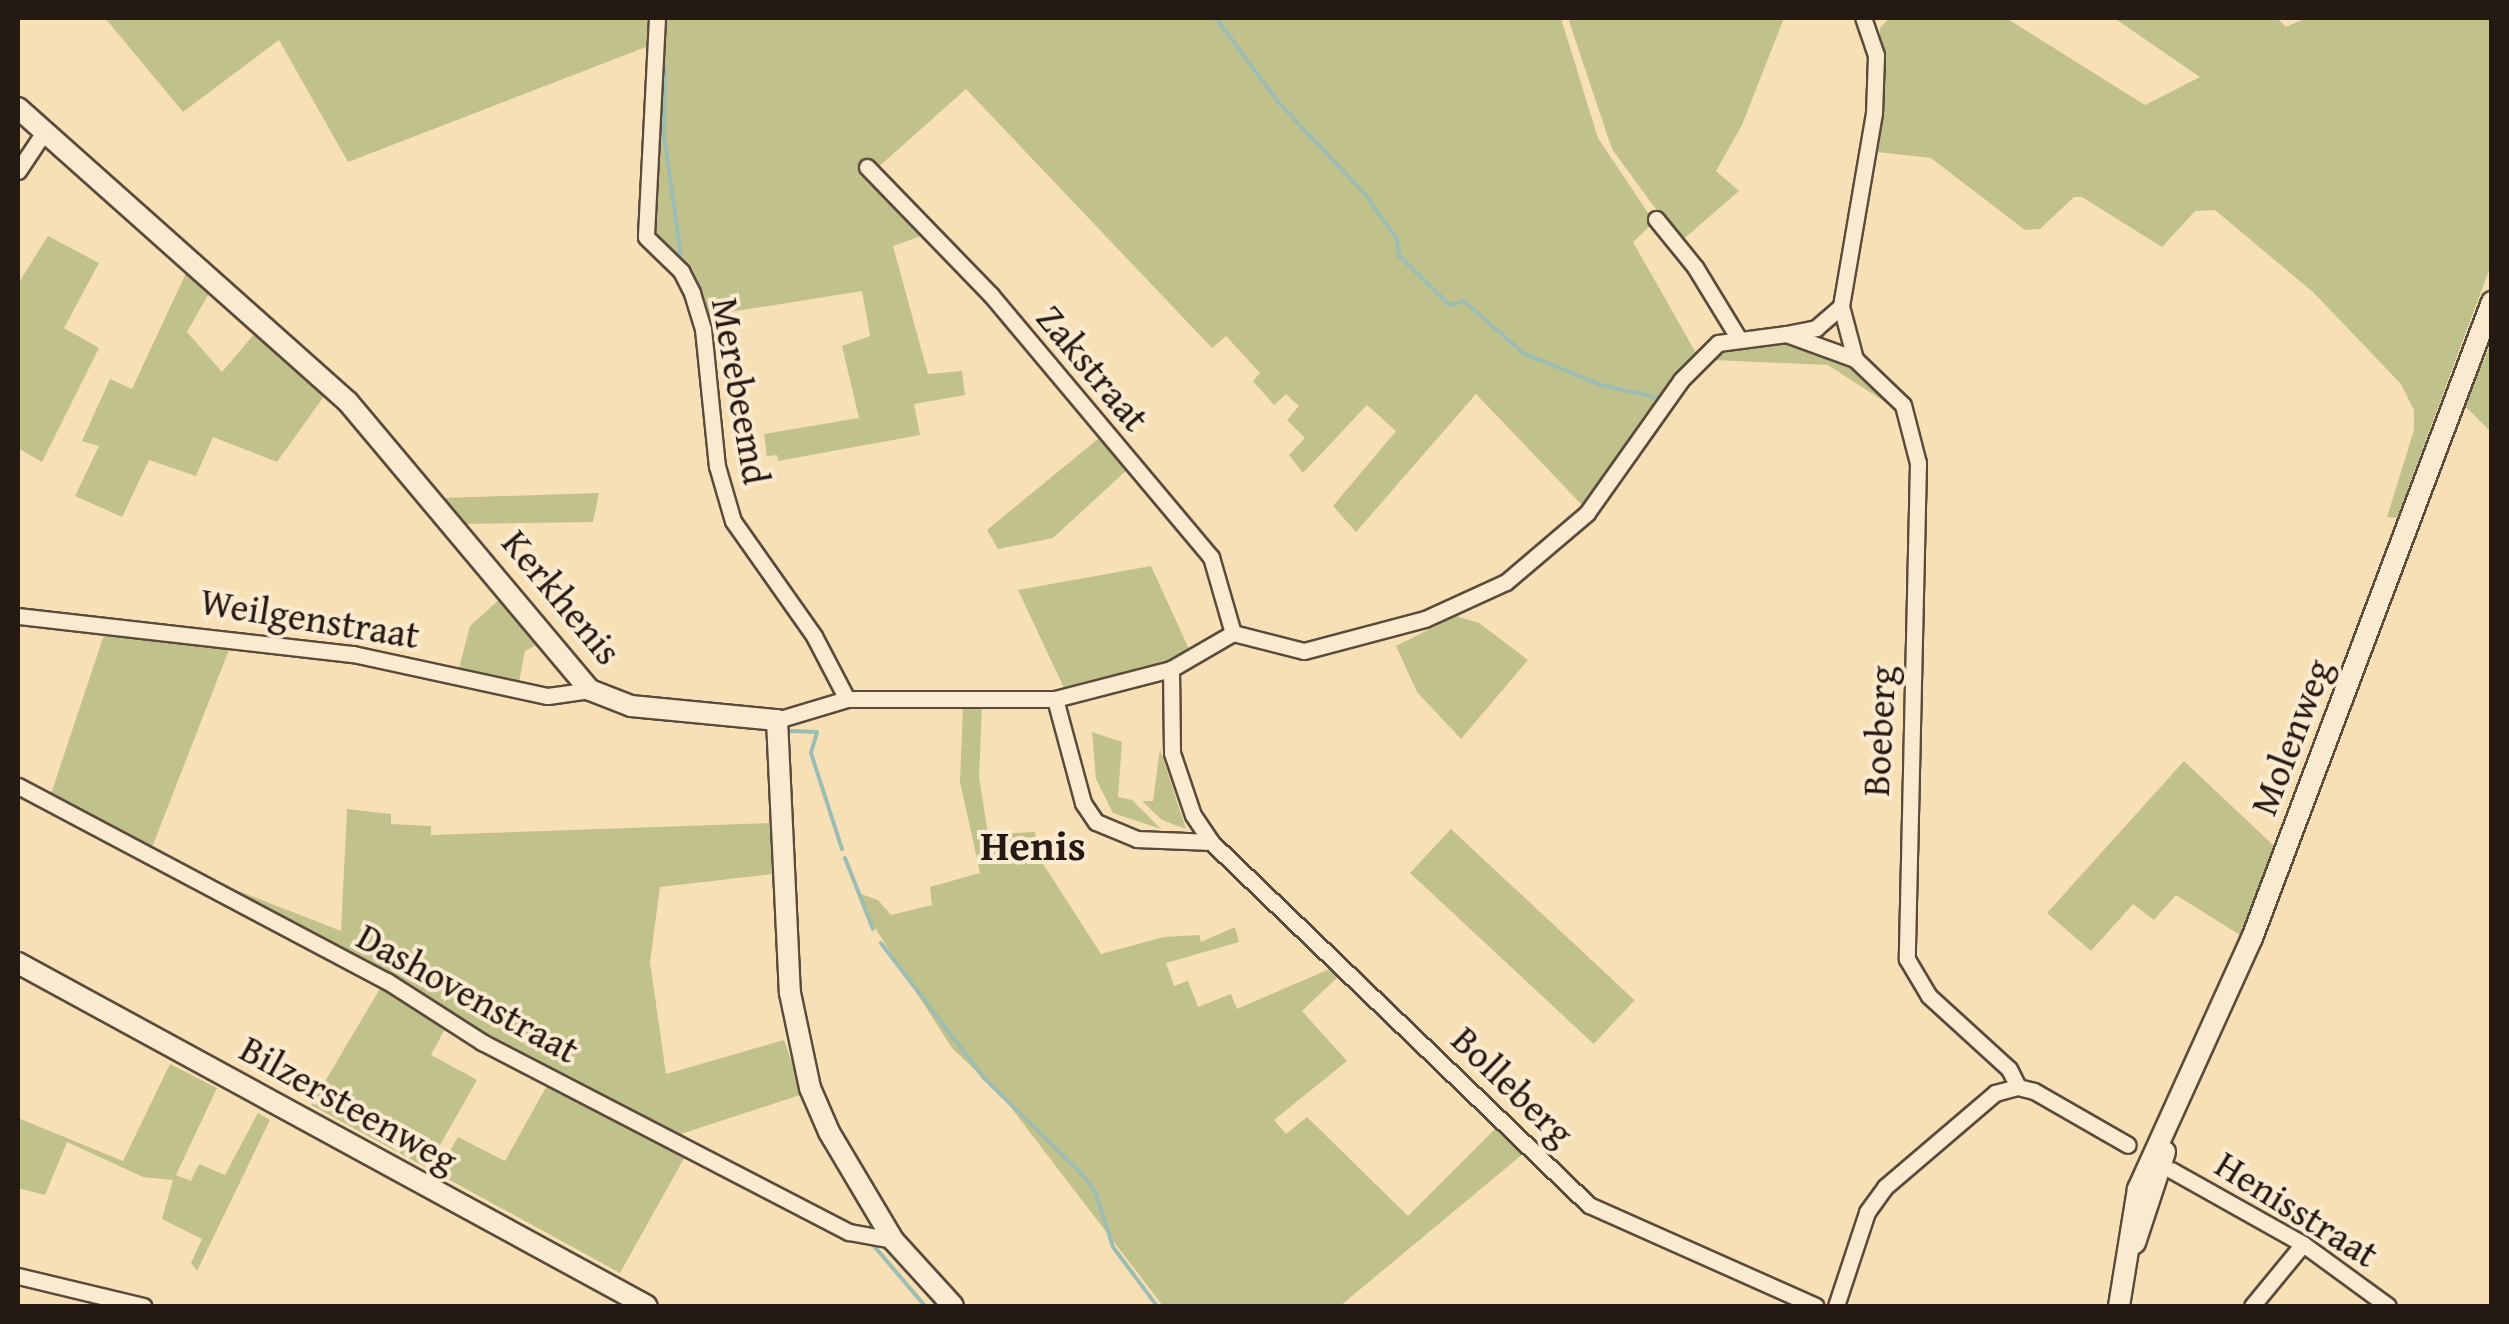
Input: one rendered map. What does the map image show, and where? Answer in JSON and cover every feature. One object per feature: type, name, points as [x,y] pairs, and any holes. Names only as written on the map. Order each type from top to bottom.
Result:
[{"type":"main road","name":"Kerkhenis","points":[[18,108],[42,135],[348,402],[590,690],[631,706],[777,720]]},
{"type":"main road","name":"Molenweg","points":[[2124,1273],[2138,1189],[2178,1112],[2319,766],[2492,302]]},
{"type":"main road","points":[[777,720],[785,940],[797,1041],[829,1132],[893,1240],[954,1306]]},
{"type":"main road","name":"Bilzersteenweg","points":[[18,963],[648,1306]]},
{"type":"main road","points":[[2119,1306],[2124,1273],[2178,1112]]},
{"type":"street","name":"Merebeemd","points":[[657,18],[646,237],[692,292],[703,329],[717,466],[734,521],[814,636],[847,699]]},
{"type":"street","points":[[1855,359],[1841,306],[1874,113],[1876,54],[1862,18]]},
{"type":"street","points":[[18,170],[42,135]]},
{"type":"street","name":"Zakstraat","points":[[867,167],[991,295],[1210,557],[1233,633]]},
{"type":"street","points":[[1656,219],[1695,266],[1739,339]]},
{"type":"street","name":"Boeberg","points":[[1233,633],[1304,651],[1425,619],[1506,582],[1587,512],[1703,354],[1739,339],[1816,328],[1841,306]]},
{"type":"street","name":"Boeberg","points":[[1786,334],[1855,359],[1902,406],[1918,463],[1906,959],[1928,996],[2008,1069],[2018,1087]]},
{"type":"street","name":"Weilgenstraat","points":[[18,616],[353,654],[548,696],[590,690]]},
{"type":"street","name":"Kerkhenis","points":[[777,720],[847,699],[1055,700],[1172,669],[1233,633]]},
{"type":"street","name":"Bolleberg","points":[[1172,669],[1172,754],[1194,815],[1212,842],[1590,1205],[1816,1306]]},
{"type":"street","points":[[1055,700],[1083,802],[1096,822],[1136,839],[1212,842]]},
{"type":"street","name":"Dashovenstraat","points":[[18,786],[387,981],[516,1060],[849,1232],[893,1240]]},
{"type":"street","points":[[1836,1306],[1867,1212],[1885,1187],[1996,1094],[2018,1087],[2128,1145]]},
{"type":"street","name":"Henisstraat","points":[[2171,1170],[2303,1244],[2388,1306]]},
{"type":"street","points":[[2252,1306],[2303,1244]]},
{"type":"street","points":[[18,1276],[143,1306]]},
{"type":"green space","points":[[105,18],[649,18],[651,45],[348,162],[279,40],[183,112]]},
{"type":"green space","points":[[664,18],[1561,18],[1598,138],[1654,222],[1633,242],[1696,353],[1583,506],[1476,394],[1356,532],[1333,506],[1396,431],[1367,405],[1303,473],[1289,455],[1305,438],[1287,420],[1299,406],[1286,394],[1274,405],[1253,381],[1260,373],[1226,336],[1212,348],[966,89],[875,170],[924,235],[893,246],[928,374],[962,371],[965,395],[914,404],[920,435],[778,461],[777,455],[767,456],[764,434],[859,418],[842,346],[870,336],[862,291],[705,316],[692,279],[651,226]]},
{"type":"green space","points":[[1568,18],[1784,18],[1742,125],[1716,171],[1739,191],[1680,242],[1612,149]]},
{"type":"green space","points":[[1889,18],[2006,18],[2145,105],[2200,77],[2114,18],[2277,18],[2286,27],[2306,18],[2491,18],[2491,265],[2397,518],[2387,517],[2414,430],[2414,410],[2401,384],[2313,292],[2215,210],[2195,211],[2162,247],[2082,197],[2074,197],[2040,229],[2025,230],[1931,158],[1877,152],[1880,28]]},
{"type":"green space","points":[[48,236],[99,263],[64,328],[99,348],[42,462],[18,448],[18,284]]},
{"type":"green space","points":[[187,271],[209,293],[187,332],[222,372],[256,332],[327,392],[277,462],[213,437],[196,476],[149,460],[122,517],[75,496],[99,446],[82,441],[110,379],[132,389]]},
{"type":"green space","points":[[1780,340],[1846,361],[1899,411],[1828,365],[1712,360],[1710,354]]},
{"type":"green space","points":[[2491,343],[2492,432],[2465,406]]},
{"type":"green space","points":[[1099,438],[1128,469],[1053,538],[998,549],[987,530]]},
{"type":"green space","points":[[599,493],[593,522],[464,524],[443,498]]},
{"type":"green space","points":[[1151,566],[1189,649],[1153,669],[1065,690],[1018,590]]},
{"type":"green space","points":[[501,598],[537,645],[525,651],[519,682],[459,668],[470,626]]},
{"type":"green space","points":[[1456,616],[1479,623],[1528,660],[1461,739],[1417,692],[1396,646]]},
{"type":"green space","points":[[106,629],[232,642],[151,850],[50,797]]},
{"type":"green space","points":[[963,706],[982,706],[979,777],[989,840],[993,834],[1035,832],[1038,856],[1101,954],[1164,937],[1199,935],[1201,942],[1235,927],[1239,942],[1166,963],[1174,986],[1188,981],[1198,1007],[1231,994],[1237,1009],[1334,967],[1341,974],[1302,1011],[1347,1061],[1274,1120],[1286,1134],[1307,1117],[1408,1216],[1496,1128],[1524,1153],[1340,1306],[1163,1306],[1002,1096],[952,1048],[870,920],[861,894],[878,900],[891,915],[932,905],[930,887],[980,873],[960,782]]},
{"type":"green space","points":[[1092,732],[1122,742],[1118,797],[1132,800],[1161,829],[1113,813],[1096,779]]},
{"type":"green space","points":[[1160,749],[1186,829],[1162,820],[1142,801],[1153,801]]},
{"type":"green space","points":[[2184,761],[2275,847],[2240,935],[2176,895],[2154,920],[2133,904],[2091,951],[2047,913]]},
{"type":"green space","points":[[347,809],[391,814],[391,824],[431,826],[431,835],[770,823],[772,874],[660,887],[650,962],[666,1074],[784,1040],[803,1094],[678,1135],[229,898],[231,888],[341,931]]},
{"type":"green space","points":[[1451,829],[1635,1000],[1594,1044],[1410,873]]},
{"type":"green space","points":[[381,987],[448,1023],[431,1055],[477,1080],[427,1168],[311,1105]]},
{"type":"green space","points":[[170,1064],[217,1088],[176,1175],[191,1181],[199,1164],[225,1175],[258,1113],[270,1120],[197,1271],[191,1263],[202,1239],[162,1219],[173,1180],[143,1177],[67,1142],[45,1195],[18,1188],[18,1118],[123,1161]]},
{"type":"green space","points":[[550,1080],[687,1153],[620,1273],[437,1173],[458,1137],[505,1161]]},
{"type":"waterway","points":[[1216,18],[1279,103],[1365,194],[1397,239],[1399,256],[1450,305],[1464,301],[1523,353],[1601,385],[1659,398]]},
{"type":"waterway","points":[[665,66],[664,135],[681,256]]},
{"type":"waterway","points":[[791,731],[817,732],[811,753],[842,849]]},
{"type":"waterway","points":[[845,858],[873,929]]},
{"type":"waterway","points":[[881,943],[983,1077],[1095,1191],[1113,1247],[1157,1306]]},
{"type":"waterway","points":[[874,1246],[925,1306]]},
{"type":"district","name":"Henis","points":[[1033,845]]}]
